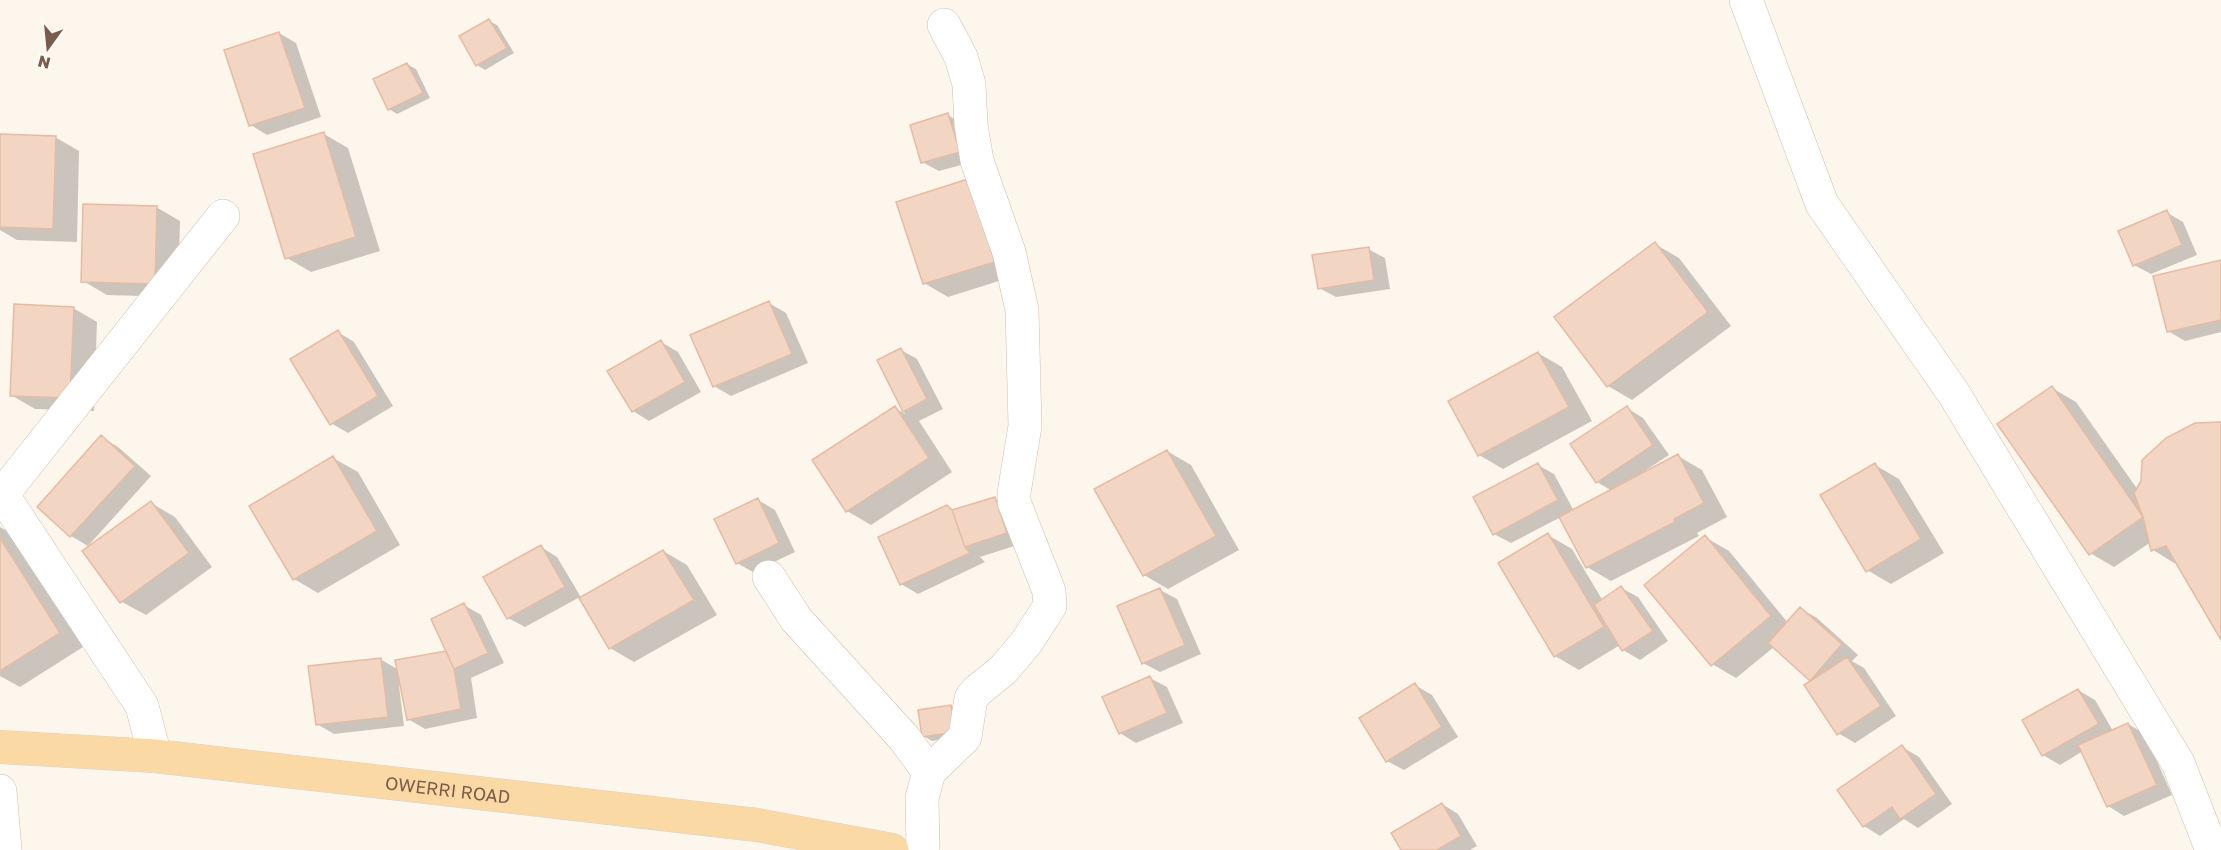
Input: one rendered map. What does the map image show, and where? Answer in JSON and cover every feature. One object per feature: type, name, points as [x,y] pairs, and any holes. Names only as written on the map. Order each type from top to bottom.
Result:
[{"type":"main road","name":"OWERRI ROAD","points":[[0,747],[155,756],[757,825],[825,844],[892,850]]},
{"type":"street","points":[[1746,0],[1822,204],[1954,394],[2178,763],[2212,850]]},
{"type":"street","points":[[923,850],[922,798],[929,772],[965,737],[971,698],[1002,670],[1026,643],[1050,606],[1048,591],[1014,502],[1025,426],[1022,310],[1009,252],[977,161],[971,125],[969,84],[961,57],[944,25]]},
{"type":"street","points":[[155,756],[142,706],[1,493],[223,216]]},
{"type":"street","points":[[768,577],[796,619],[904,738],[929,772]]},
{"type":"street","points":[[0,791],[5,850]]},
{"type":"building","points":[[489,19],[507,48],[476,66],[459,36]]},
{"type":"building","points":[[279,32],[305,108],[249,126],[224,50]]},
{"type":"building","points":[[407,63],[423,93],[388,110],[373,79]]},
{"type":"building","points":[[948,113],[960,152],[921,163],[910,125]]},
{"type":"building","points":[[324,132],[356,237],[285,259],[253,154]]},
{"type":"building","points":[[0,134],[56,136],[53,229],[0,227]]},
{"type":"building","points":[[968,179],[995,262],[923,284],[896,202]]},
{"type":"building","points":[[83,204],[157,206],[155,284],[81,282]]},
{"type":"building","points":[[2167,210],[2182,245],[2133,266],[2118,231]]},
{"type":"building","points":[[1655,242],[1708,312],[1607,387],[1554,317]]},
{"type":"building","points":[[1369,247],[1374,280],[1318,289],[1312,255]]},
{"type":"building","points":[[2221,260],[2221,320],[2167,332],[2153,276]]},
{"type":"building","points":[[769,301],[792,354],[713,387],[690,335]]},
{"type":"building","points":[[14,304],[74,307],[70,398],[10,396]]},
{"type":"building","points":[[338,330],[378,396],[330,425],[290,359]]},
{"type":"building","points":[[661,340],[685,382],[632,412],[607,371]]},
{"type":"building","points":[[901,348],[927,399],[903,412],[877,360]]},
{"type":"building","points":[[1538,352],[1569,407],[1478,456],[1448,401]]},
{"type":"building","points":[[2052,386],[2143,517],[2089,555],[1997,424]]},
{"type":"building","points":[[895,406],[929,458],[846,512],[812,460]]},
{"type":"building","points":[[1627,406],[1653,445],[1596,483],[1570,444]]},
{"type":"building","points":[[2221,422],[2221,640],[2166,546],[2151,551],[2143,517],[2134,493],[2141,481],[2142,460],[2166,438],[2195,423]]},
{"type":"building","points":[[101,435],[135,466],[70,537],[37,507]]},
{"type":"building","points":[[1167,450],[1216,536],[1143,576],[1094,489]]},
{"type":"building","points":[[1678,454],[1704,503],[1674,519],[1675,522],[1586,568],[1559,517]]},
{"type":"building","points":[[333,456],[377,531],[293,580],[249,506]]},
{"type":"building","points":[[1538,463],[1558,500],[1493,535],[1473,497]]},
{"type":"building","points":[[1875,463],[1921,539],[1866,572],[1820,495]]},
{"type":"building","points":[[995,497],[1007,533],[965,547],[952,510]]},
{"type":"building","points":[[758,498],[779,543],[736,564],[714,519]]},
{"type":"building","points":[[151,501],[189,553],[120,603],[82,551]]},
{"type":"building","points":[[947,505],[952,510],[965,547],[970,553],[900,585],[878,537]]},
{"type":"building","points":[[1548,533],[1604,627],[1554,657],[1498,563]]},
{"type":"building","points":[[1705,535],[1771,616],[1711,666],[1644,585]]},
{"type":"building","points":[[0,538],[60,633],[0,671]]},
{"type":"building","points":[[541,545],[565,587],[507,619],[483,577]]},
{"type":"building","points":[[663,550],[694,600],[609,649],[579,598]]},
{"type":"building","points":[[1621,586],[1653,631],[1622,651],[1594,605]]},
{"type":"building","points":[[1160,588],[1185,645],[1142,664],[1117,606]]},
{"type":"building","points":[[464,603],[488,653],[454,669],[431,619]]},
{"type":"building","points":[[1800,607],[1842,644],[1810,681],[1768,643]]},
{"type":"building","points":[[446,651],[454,669],[461,709],[407,720],[395,660]]},
{"type":"building","points":[[1847,657],[1881,706],[1837,735],[1804,685]]},
{"type":"building","points":[[381,658],[388,717],[316,725],[308,666]]},
{"type":"building","points":[[1150,676],[1167,713],[1119,734],[1102,697]]},
{"type":"building","points":[[1415,683],[1442,727],[1386,762],[1359,718]]},
{"type":"building","points":[[2078,689],[2099,724],[2042,756],[2022,720]]},
{"type":"building","points":[[951,705],[956,732],[922,737],[918,710]]},
{"type":"building","points":[[2128,723],[2157,785],[2107,807],[2078,745]]},
{"type":"building","points":[[1902,745],[1936,794],[1900,819],[1892,807],[1863,827],[1837,790]]},
{"type":"building","points":[[1442,803],[1461,836],[1437,850],[1401,850],[1391,833]]}]
